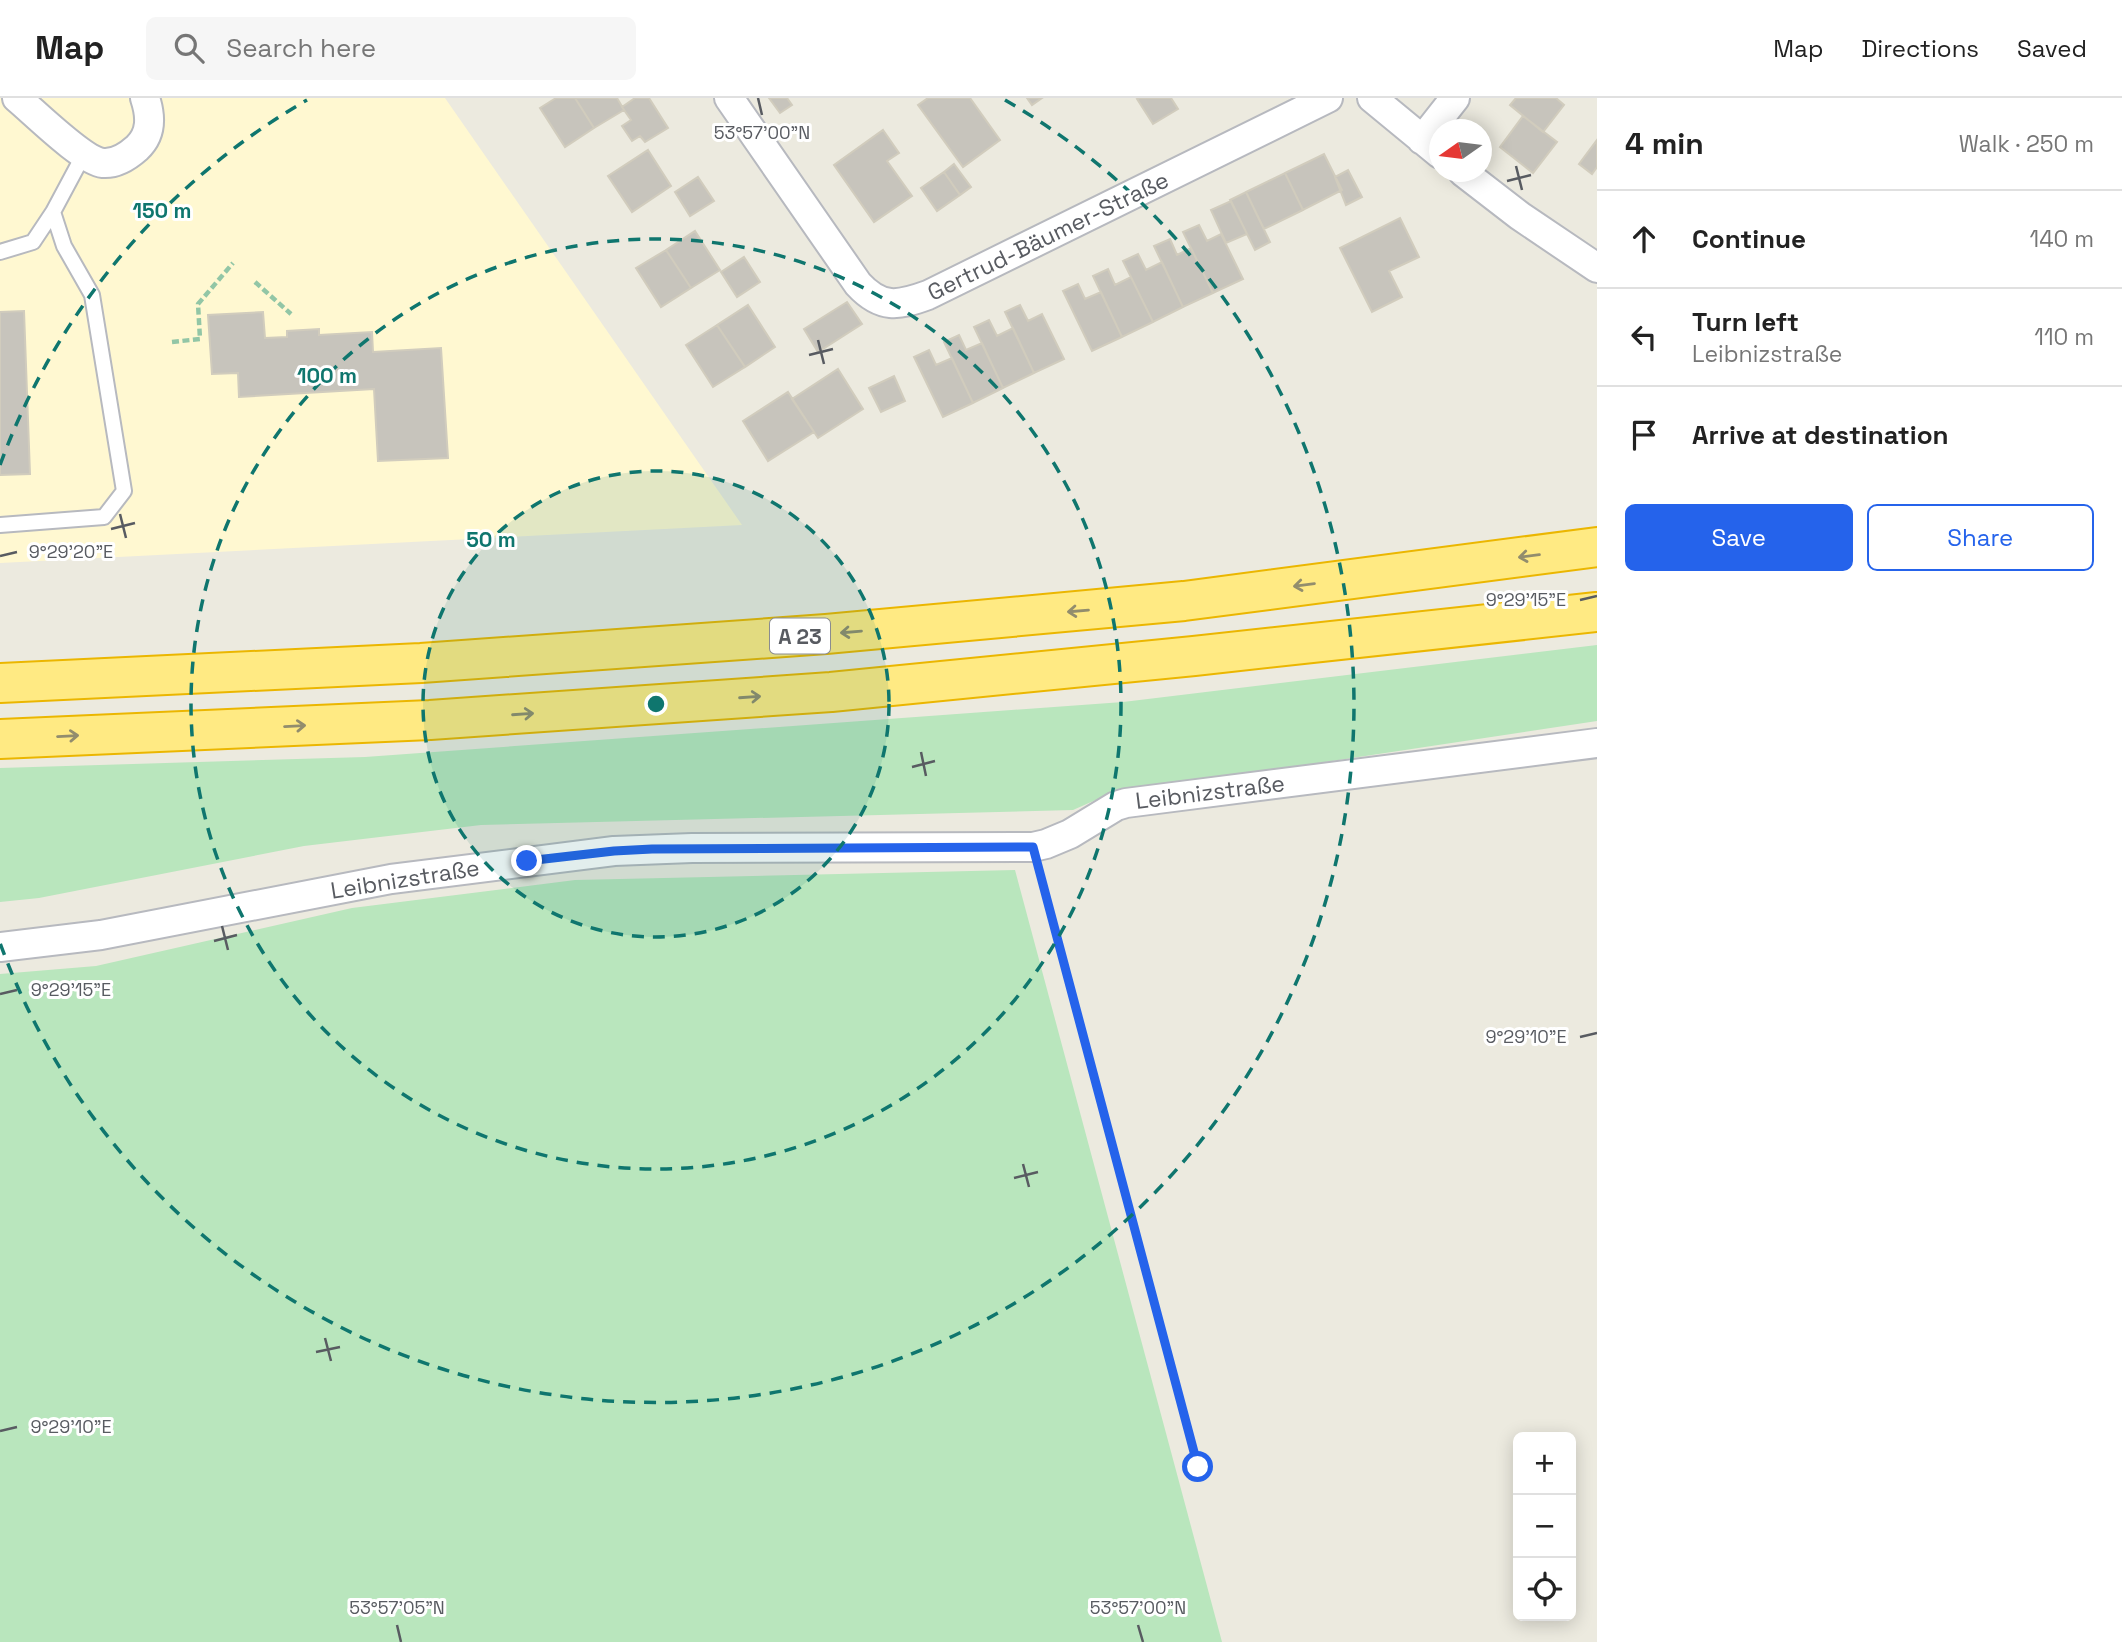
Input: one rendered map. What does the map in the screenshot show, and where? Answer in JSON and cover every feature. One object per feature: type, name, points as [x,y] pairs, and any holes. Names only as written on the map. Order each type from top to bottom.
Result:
[{"type":"highway","name":"A 23","points":[[0,683],[421,663],[826,634],[1184,601],[1597,547]]},
{"type":"highway","points":[[0,739],[429,720],[831,692],[1597,612]]},
{"type":"street","points":[[17,98],[84,155],[104,163],[116,161],[143,141],[150,120],[145,98]]},
{"type":"street","name":"Gertrud-Bäumer-Straße","points":[[729,98],[858,284],[877,300],[894,303],[928,295],[1328,98]]},
{"type":"street","points":[[1372,98],[1429,145]]},
{"type":"street","points":[[1445,119],[1455,98]]},
{"type":"street","points":[[1475,182],[1597,268]]},
{"type":"street","name":"Leibnizstraße","points":[[0,947],[66,941],[145,928],[391,878],[614,851],[692,848],[1033,847],[1058,840],[1116,806],[1126,803],[1597,743]]},
{"type":"lane","points":[[0,252],[33,242],[84,155]]},
{"type":"lane","points":[[0,525],[104,517],[124,491],[92,295],[64,246],[53,212]]},
{"type":"path","points":[[172,342],[200,340],[198,304],[233,263]]},
{"type":"path","points":[[254,282],[291,314]]},
{"type":"path","points":[[1033,847],[1198,1467]]},
{"type":"shaded area","points":[[0,98],[445,98],[742,525],[0,563]]},
{"type":"green space","points":[[1597,645],[1597,721],[1107,795],[1073,810],[481,825],[304,846],[39,898],[0,902],[0,768],[365,757],[1123,702]]},
{"type":"green space","points":[[1015,870],[1222,1642],[0,1642],[0,974],[96,966],[352,908],[575,880]]},
{"type":"building","points":[[556,98],[575,98],[594,128],[565,147],[540,108]]},
{"type":"building","points":[[575,98],[617,98],[624,110],[594,128]]},
{"type":"building","points":[[635,98],[649,98],[668,128],[645,142],[640,136],[632,141],[622,126],[631,120],[622,107]]},
{"type":"building","points":[[769,98],[787,98],[792,105],[780,113]]},
{"type":"building","points":[[928,98],[970,98],[1000,140],[963,167],[918,105]]},
{"type":"building","points":[[1027,98],[1042,98],[1032,105]]},
{"type":"building","points":[[1171,98],[1178,109],[1153,124],[1137,99]]},
{"type":"building","points":[[1516,98],[1556,98],[1564,105],[1543,132],[1510,105]]},
{"type":"building","points":[[1523,116],[1557,142],[1533,173],[1500,147]]},
{"type":"building","points":[[883,130],[899,153],[887,161],[912,196],[874,222],[834,165]]},
{"type":"building","points":[[1597,140],[1597,167],[1592,174],[1579,164]]},
{"type":"building","points":[[648,150],[671,186],[632,212],[608,176]]},
{"type":"building","points":[[1324,154],[1342,190],[1303,210],[1285,173]]},
{"type":"building","points":[[954,164],[971,187],[960,195],[944,172]]},
{"type":"building","points":[[1348,170],[1362,197],[1346,205],[1335,177]]},
{"type":"building","points":[[944,172],[960,195],[937,211],[921,188]]},
{"type":"building","points":[[1285,173],[1303,210],[1264,229],[1246,192]]},
{"type":"building","points":[[698,177],[714,201],[690,216],[675,192]]},
{"type":"building","points":[[1246,192],[1270,242],[1255,250],[1230,200]]},
{"type":"building","points":[[1231,201],[1247,234],[1226,243],[1211,210]]},
{"type":"building","points":[[1400,218],[1419,257],[1389,271],[1402,297],[1372,312],[1340,248]]},
{"type":"building","points":[[1199,225],[1207,241],[1221,234],[1243,279],[1213,293],[1183,232]]},
{"type":"building","points":[[695,231],[720,270],[691,288],[666,250]]},
{"type":"building","points":[[1170,239],[1177,255],[1191,248],[1213,293],[1183,307],[1154,246]]},
{"type":"building","points":[[666,250],[691,288],[661,307],[636,268]]},
{"type":"building","points":[[1138,254],[1146,270],[1162,262],[1183,307],[1153,322],[1123,261]]},
{"type":"building","points":[[744,257],[760,282],[737,297],[721,272]]},
{"type":"building","points":[[1108,269],[1115,285],[1131,277],[1153,322],[1122,337],[1093,276]]},
{"type":"building","points":[[1078,284],[1085,299],[1101,292],[1122,337],[1092,351],[1063,291]]},
{"type":"building","points":[[847,302],[862,324],[818,352],[804,329]]},
{"type":"building","points":[[748,305],[775,347],[745,367],[717,325]]},
{"type":"building","points":[[1020,305],[1028,321],[1042,314],[1064,359],[1034,373],[1005,312]]},
{"type":"building","points":[[24,311],[30,474],[0,475],[0,312]]},
{"type":"building","points":[[263,312],[265,338],[287,337],[287,331],[319,329],[319,335],[372,332],[373,352],[441,348],[448,458],[378,461],[374,389],[239,397],[238,373],[212,374],[208,315]]},
{"type":"building","points":[[989,320],[997,336],[1013,328],[1034,373],[1003,388],[974,327]]},
{"type":"building","points":[[717,325],[745,367],[713,387],[686,345]]},
{"type":"building","points":[[959,335],[966,350],[982,343],[1003,388],[973,403],[944,342]]},
{"type":"building","points":[[929,350],[936,365],[952,358],[973,403],[943,417],[914,357]]},
{"type":"building","points":[[838,369],[863,409],[818,438],[792,399]]},
{"type":"building","points":[[894,376],[905,401],[881,412],[869,388]]},
{"type":"building","points":[[788,392],[814,432],[768,461],[743,421]]},
{"type":"route","points":[[527,861],[652,849],[1033,847],[1198,1467]]}]
